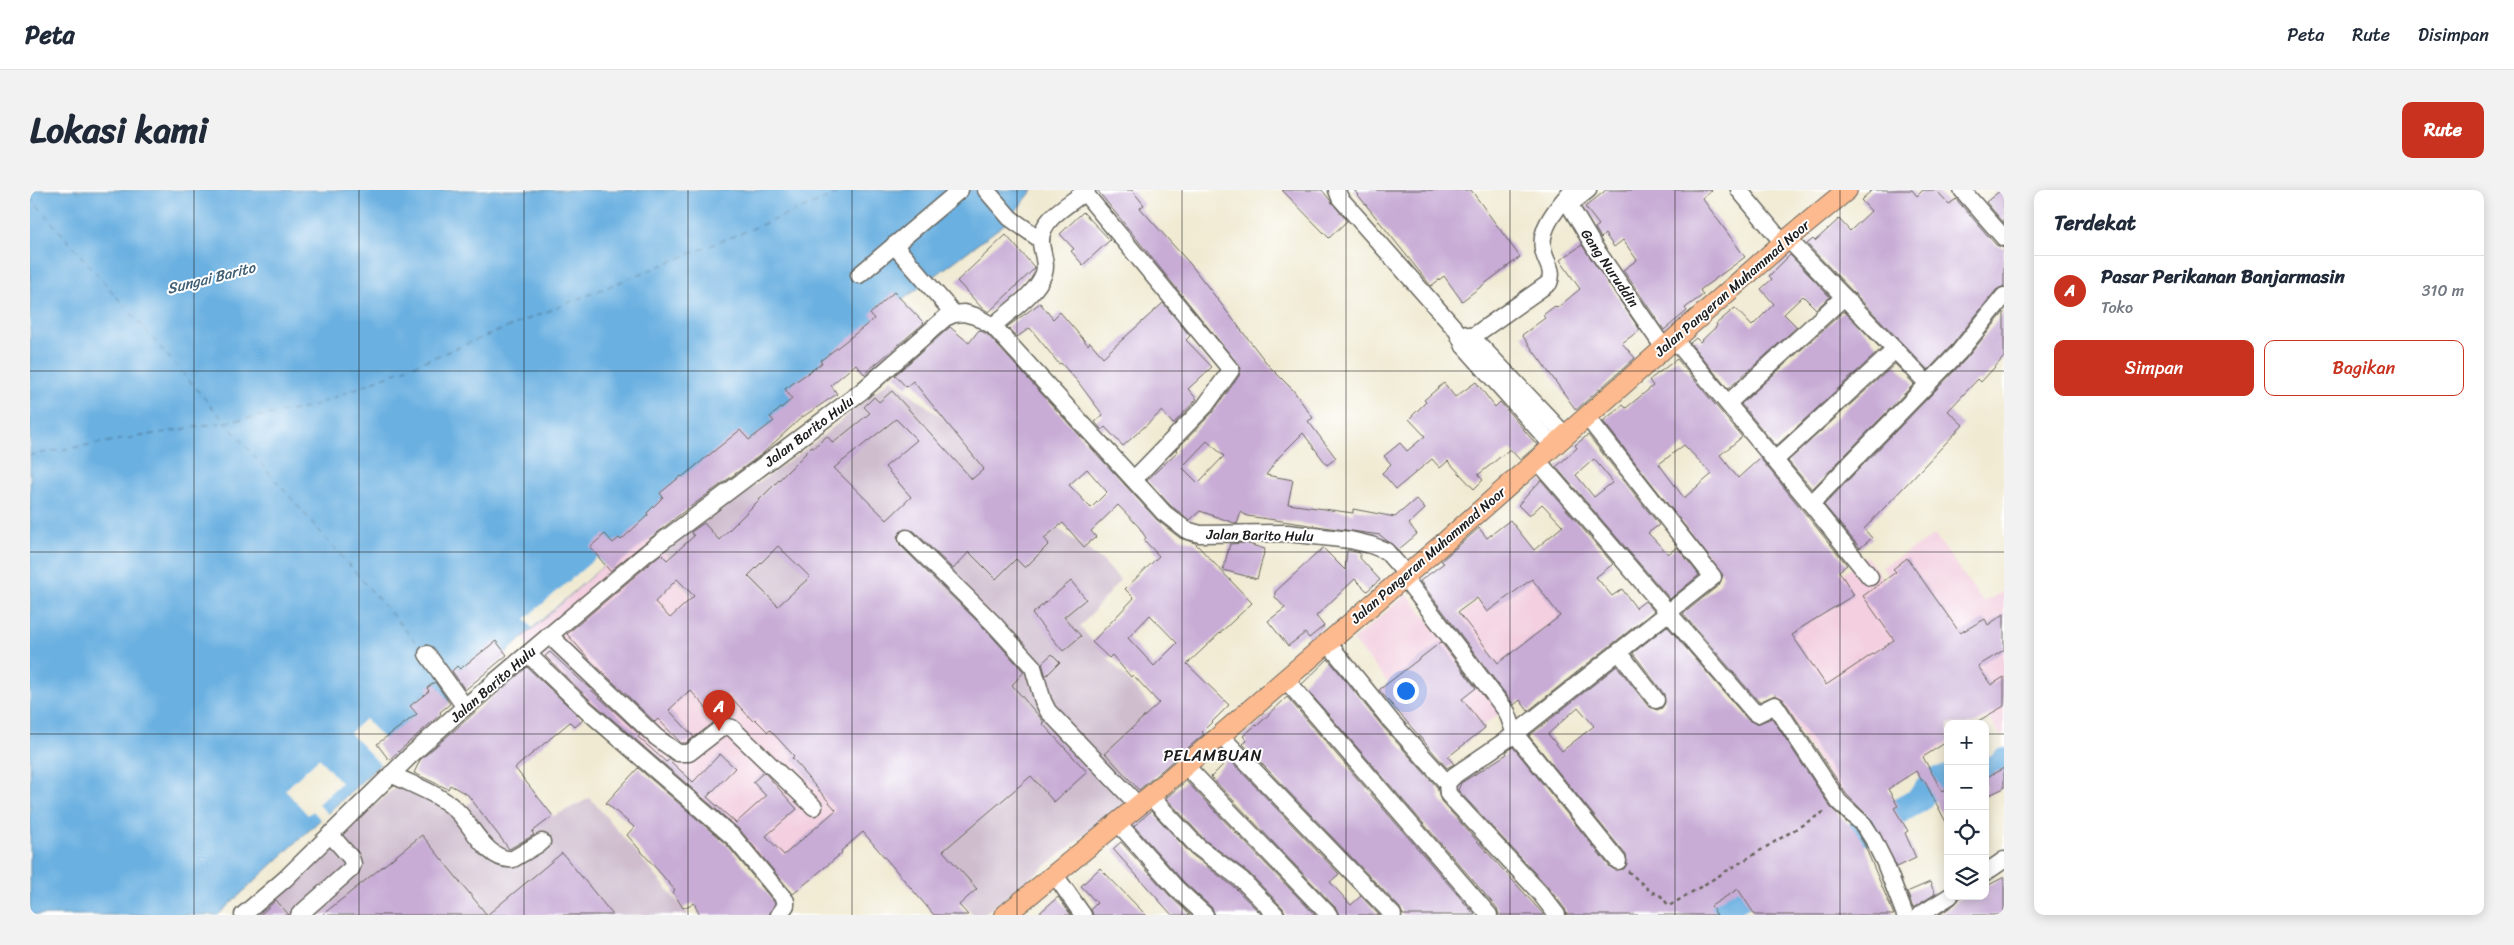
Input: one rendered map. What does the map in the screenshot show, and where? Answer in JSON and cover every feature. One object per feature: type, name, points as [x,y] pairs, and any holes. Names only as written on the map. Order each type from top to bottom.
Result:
[{"type":"main road","name":"Jalan Pangeran Muhammad Noor","points":[[1005,915],[1118,823],[1328,643],[1785,241],[1847,190]]},
{"type":"street","points":[[859,274],[960,190]]},
{"type":"street","points":[[986,190],[1010,218],[1041,240]]},
{"type":"street","points":[[1337,190],[1340,198],[1457,331],[1559,441]]},
{"type":"street","points":[[1468,342],[1549,283],[1552,271],[1543,250],[1543,239],[1551,218],[1572,190]]},
{"type":"street","name":"Gang Nuruddin","points":[[1588,190],[1574,201],[1571,208],[1595,248],[1669,344]]},
{"type":"street","points":[[1739,190],[1785,241],[1844,297],[1927,383]]},
{"type":"street","points":[[1962,190],[2004,238]]},
{"type":"street","points":[[993,326],[1036,287],[1045,268],[1041,240],[1048,222],[1078,193],[1230,370],[1205,406],[1134,478]]},
{"type":"street","points":[[894,245],[954,314]]},
{"type":"street","points":[[1811,504],[1959,352],[2004,296]]},
{"type":"street","points":[[1728,403],[1844,297]]},
{"type":"street","name":"Jalan Barito Hulu","points":[[243,915],[285,879],[391,774],[465,706],[648,552],[743,479],[788,449],[862,391],[930,331],[954,314],[975,316],[993,326],[1164,513],[1186,530],[1218,535],[1287,533],[1350,540],[1386,551],[1508,712],[1515,734],[1618,861]]},
{"type":"street","points":[[1669,344],[1728,403],[1870,577]]},
{"type":"street","points":[[1776,460],[1895,350]]},
{"type":"street","points":[[1447,783],[1455,775],[1515,734],[1620,652],[1712,576],[1587,417]]},
{"type":"street","points":[[1537,460],[1754,712],[1757,714],[1775,705],[1839,802],[1864,825],[1873,839],[1886,863],[1905,915]]},
{"type":"street","points":[[907,538],[993,623],[1032,667],[1043,702],[1048,711],[1144,801],[1242,880],[1276,915]]},
{"type":"street","points":[[549,635],[656,737],[678,753],[689,752],[724,726],[732,728],[814,807]]},
{"type":"street","points":[[1328,643],[1397,727],[1447,783],[1448,794],[1539,892],[1556,915]]},
{"type":"street","points":[[1620,652],[1656,700]]},
{"type":"street","points":[[427,654],[465,706]]},
{"type":"street","points":[[528,654],[583,707],[734,838],[786,901],[786,905],[779,915]]},
{"type":"street","points":[[1285,679],[1489,915]]},
{"type":"street","points":[[1220,735],[1393,915]]},
{"type":"street","points":[[1185,765],[1329,915]]},
{"type":"street","points":[[391,774],[440,797],[458,812],[496,856],[513,859],[542,842]]},
{"type":"street","points":[[1118,823],[1176,888],[1205,915]]},
{"type":"street","points":[[299,915],[351,869],[353,864],[351,858],[330,834]]},
{"type":"street","points":[[1989,870],[2004,860]]},
{"type":"street","points":[[1055,875],[1083,915]]},
{"type":"street","points":[[1920,915],[1944,900]]},
{"type":"path","points":[[1618,861],[1650,891],[1660,896],[1669,906],[1839,802]]},
{"type":"shaded area","points":[[891,379],[940,416],[1027,507],[1101,559],[1120,580],[1080,627],[1178,736],[1130,780],[1139,794],[983,915],[974,915],[922,862],[763,669],[677,581],[684,574],[657,546],[701,524],[814,443]]},
{"type":"shaded area","points":[[636,523],[684,574],[677,582],[763,669],[870,793],[782,882],[730,827],[536,656],[522,637]]},
{"type":"shaded area","points":[[1935,535],[1983,602],[2004,591],[2004,734],[2001,736],[1882,567]]},
{"type":"shaded area","points":[[1544,551],[1603,629],[1497,701],[1441,630]]},
{"type":"shaded area","points":[[1867,557],[1986,717],[1982,720],[1944,720],[1944,746],[1849,808],[1740,640]]},
{"type":"shaded area","points":[[1407,594],[1503,711],[1446,753],[1353,640]]},
{"type":"shaded area","points":[[407,777],[466,805],[510,780],[544,821],[590,798],[689,915],[251,915]]},
{"type":"water","name":"Sungai Barito","points":[[30,190],[1033,190],[1006,223],[881,316],[753,442],[644,529],[462,692],[446,703],[218,915],[30,915]]},
{"type":"pier","points":[[597,557],[604,565],[532,628],[525,619]]},
{"type":"pier","points":[[365,719],[396,752],[382,766],[350,733]]},
{"type":"pier","points":[[319,758],[341,783],[318,804],[328,814],[321,820],[313,811],[308,815],[285,790]]},
{"type":"building","points":[[1097,190],[1132,190],[1144,205],[1140,208],[1191,265],[1269,366],[1293,390],[1313,418],[1308,421],[1336,458],[1327,465],[1303,433],[1279,457],[1266,475],[1293,480],[1288,504],[1353,513],[1353,509],[1395,517],[1416,499],[1425,509],[1409,524],[1417,534],[1398,550],[1380,535],[1247,516],[1241,512],[1237,524],[1200,511],[1190,520],[1171,506],[1147,480],[1177,452],[1176,450],[1212,413],[1239,376],[1241,368]],"holes":[[[1207,441],[1224,456],[1198,483],[1182,467]]]},
{"type":"building","points":[[1282,190],[1322,190],[1347,221],[1329,238]]},
{"type":"building","points":[[1354,190],[1471,190],[1520,257],[1462,301],[1444,276],[1431,286]]},
{"type":"building","points":[[1606,190],[1712,190],[1702,198],[1745,257],[1700,290],[1703,295],[1685,308],[1687,311],[1664,330],[1623,270],[1637,260],[1623,240],[1614,247],[1605,234],[1601,238],[1595,228],[1599,225],[1585,207]]},
{"type":"building","points":[[1872,190],[1912,190],[1917,196],[1923,190],[1936,190],[1949,204],[1956,199],[1996,245],[2004,248],[2004,286],[1996,290],[1952,345],[1928,370],[1807,244],[1813,239],[1815,241],[1839,219],[1850,231],[1871,211],[1861,200]]},
{"type":"building","points":[[2001,190],[2004,190],[2004,223],[1986,202]]},
{"type":"building","points":[[1083,212],[1110,240],[1083,265],[1071,251],[1074,249],[1060,234]]},
{"type":"building","points":[[1006,235],[1035,268],[989,312],[982,308],[957,281]]},
{"type":"building","points":[[1582,245],[1640,330],[1622,343],[1635,358],[1576,410],[1522,335],[1545,318],[1543,315],[1555,306],[1557,308],[1580,289],[1560,260]]},
{"type":"building","points":[[1790,255],[1830,297],[1816,309],[1803,296],[1784,314],[1797,327],[1728,389],[1690,343],[1696,338],[1700,342],[1717,326],[1716,324],[1735,308],[1752,326],[1774,304],[1761,289],[1772,279],[1769,276]]},
{"type":"building","points":[[894,292],[924,323],[864,374],[856,364],[831,385],[837,394],[801,418],[762,454],[678,516],[610,571],[590,547],[605,534],[613,543],[619,538],[621,540],[648,515],[647,513],[663,497],[660,493],[740,430],[749,440],[774,421],[770,417],[792,399],[785,389],[822,363],[820,361],[874,319],[870,314]]},
{"type":"building","points":[[1040,303],[1053,319],[1060,312],[1088,345],[1090,342],[1103,357],[1163,303],[1190,336],[1186,340],[1212,367],[1188,389],[1197,399],[1173,424],[1162,411],[1123,446],[1105,427],[1102,430],[1095,422],[1103,415],[1078,382],[1061,363],[1059,364],[1030,328],[1017,337],[1007,327]]},
{"type":"building","points":[[1844,311],[1881,349],[1776,446],[1741,404]]},
{"type":"building","points":[[2004,312],[2004,357],[1981,382],[1978,379],[1948,411],[1963,425],[1864,529],[1872,538],[1860,548],[1824,505],[1966,359]]},
{"type":"building","points":[[950,327],[969,343],[979,330],[987,334],[1157,520],[1180,538],[1195,543],[1252,603],[1187,664],[1229,705],[1202,732],[1204,734],[1139,790],[1105,753],[1159,703],[1133,675],[1131,677],[1112,655],[1109,658],[1092,642],[1134,598],[1125,589],[1159,556],[1144,540],[1146,538],[1139,527],[1118,505],[1091,531],[1096,537],[1084,547],[1063,523],[1044,538],[1049,544],[1025,568],[1016,559],[996,579],[969,552],[953,569],[914,531],[904,529],[897,536],[900,545],[986,630],[1024,672],[1012,685],[1044,722],[1042,723],[1087,772],[1054,802],[1031,776],[943,851],[977,889],[959,905],[968,915],[934,915],[863,832],[841,851],[842,853],[793,894],[741,831],[590,700],[545,656],[550,652],[640,735],[638,737],[666,762],[669,760],[693,782],[720,754],[735,768],[707,797],[736,823],[766,796],[753,782],[764,772],[797,809],[766,836],[784,855],[836,810],[802,771],[792,758],[794,756],[770,730],[768,732],[755,719],[753,721],[728,694],[709,711],[690,690],[669,710],[694,737],[686,743],[681,743],[658,719],[655,722],[590,660],[567,634],[661,554],[667,560],[694,536],[691,532],[704,523],[719,540],[812,447],[827,436],[833,443],[870,413],[864,407],[874,397],[879,402],[892,391],[972,479],[984,469],[913,381],[906,387],[895,375]],"holes":[[[896,419],[917,440],[885,467],[911,497],[887,520],[834,468]],[[1087,469],[1107,492],[1091,508],[1069,485]],[[778,546],[810,577],[778,606],[748,576]],[[677,579],[694,596],[670,618],[655,602]],[[1150,615],[1177,643],[1154,666],[1128,638]]]},
{"type":"building","points":[[1677,359],[1742,437],[1720,455],[1738,478],[1760,458],[1847,565],[1839,571],[1854,595],[1792,635],[1826,685],[1894,640],[1863,596],[1896,572],[1893,569],[1907,558],[1960,633],[1985,619],[1988,625],[2004,614],[2004,650],[1978,666],[1991,685],[2004,677],[2004,706],[1980,720],[1944,720],[1944,744],[1923,757],[1942,791],[1944,790],[1944,818],[1924,780],[1922,781],[1916,771],[1888,789],[1898,806],[1894,808],[1908,831],[1905,833],[1916,858],[1897,867],[1872,820],[1847,795],[1783,699],[1775,695],[1759,702],[1683,614],[1719,585],[1723,575],[1603,421],[1623,405],[1626,408],[1653,386],[1649,380]],"holes":[[[1684,445],[1712,474],[1684,498],[1659,464]]]},
{"type":"building","points":[[1895,364],[1914,384],[1812,489],[1788,461]]},
{"type":"building","points":[[1476,382],[1495,407],[1500,402],[1537,445],[1520,460],[1510,449],[1478,475],[1483,480],[1474,489],[1448,461],[1440,468],[1432,459],[1396,489],[1382,473],[1391,464],[1384,456],[1400,443],[1407,451],[1425,436],[1409,419],[1426,402],[1424,400],[1444,383],[1455,397]]},
{"type":"building","points":[[1588,435],[1659,525],[1648,533],[1668,554],[1677,547],[1699,575],[1670,599],[1556,467],[1577,448],[1575,445]],"holes":[[[1594,459],[1613,482],[1594,497],[1576,475]]]},
{"type":"building","points":[[1541,480],[1613,564],[1596,577],[1612,596],[1622,589],[1636,608],[1645,601],[1654,611],[1528,711],[1520,700],[1514,705],[1420,581],[1444,563],[1441,561],[1479,528],[1487,538],[1510,520],[1534,550],[1563,526],[1542,504],[1529,516],[1518,505]],"holes":[[[1532,579],[1560,616],[1498,663],[1458,612],[1477,598],[1487,612]]]},
{"type":"building","points":[[1245,543],[1265,549],[1257,579],[1223,570],[1230,544]]},
{"type":"building","points":[[1323,548],[1345,570],[1347,550],[1360,553],[1360,558],[1380,580],[1367,591],[1355,579],[1316,616],[1324,626],[1309,638],[1305,633],[1288,646],[1268,621],[1285,608],[1275,597],[1275,592]]},
{"type":"building","points":[[1071,581],[1086,599],[1064,617],[1081,636],[1063,651],[1032,614]]},
{"type":"building","points":[[1667,626],[1748,720],[1757,724],[1772,718],[1831,808],[1856,831],[1864,844],[1894,915],[1755,915],[1738,889],[1711,906],[1717,915],[1567,915],[1565,909],[1546,885],[1458,790],[1461,783],[1507,754],[1506,752],[1513,747],[1610,867],[1615,870],[1624,869],[1627,864],[1626,855],[1529,736],[1617,666],[1648,706],[1657,710],[1662,708],[1665,703],[1664,694],[1633,653]],"holes":[[[1578,707],[1594,726],[1562,751],[1548,734]]]},
{"type":"building","points":[[496,641],[507,655],[465,690],[452,671],[457,666],[460,669]]},
{"type":"building","points":[[1441,642],[1476,688],[1462,699],[1485,728],[1448,757],[1454,764],[1447,768],[1379,690]]},
{"type":"building","points":[[1052,654],[1060,662],[1046,676],[1042,663]]},
{"type":"building","points":[[1328,659],[1383,727],[1437,787],[1441,801],[1544,915],[1499,915],[1497,908],[1302,684]]},
{"type":"building","points":[[527,667],[583,720],[575,727],[570,722],[515,768],[553,816],[532,832],[534,835],[509,849],[468,795],[450,785],[448,789],[414,773],[420,760]]},
{"type":"building","points":[[435,682],[450,704],[389,760],[377,744],[417,714],[410,706],[429,691],[427,688]]},
{"type":"building","points":[[1287,697],[1475,915],[1403,915],[1400,908],[1243,744],[1247,741],[1243,736],[1257,726]]},
{"type":"building","points":[[1229,759],[1339,874],[1330,882],[1351,905],[1361,896],[1379,915],[1339,915],[1336,908],[1211,777]]},
{"type":"building","points":[[638,768],[727,845],[775,903],[769,915],[700,915],[694,903],[683,908],[673,892],[675,890],[627,835],[634,827],[606,803]]},
{"type":"building","points":[[2004,768],[2004,788],[1989,795],[1989,776]]},
{"type":"building","points":[[1186,781],[1315,915],[1286,915],[1283,908],[1249,873],[1205,840],[1166,798]]},
{"type":"building","points":[[1151,811],[1191,854],[1235,888],[1262,915],[1215,915],[1212,908],[1183,881],[1134,826]]},
{"type":"building","points":[[422,835],[487,915],[322,915]]},
{"type":"building","points":[[1121,842],[1169,895],[1190,915],[1172,915],[1113,849]]},
{"type":"building","points":[[562,853],[613,915],[487,915]]},
{"type":"building","points":[[1100,868],[1146,915],[1093,915],[1091,909],[1097,903],[1081,886]]},
{"type":"building","points":[[2004,877],[2004,915],[1939,915],[1958,900],[1989,900],[1989,885]]},
{"type":"building","points":[[1930,882],[1935,894],[1913,908],[1907,892]]},
{"type":"building","points":[[1058,897],[1071,915],[1037,915]]},
{"type":"building","points":[[276,900],[289,915],[260,915]]},
{"type":"waterway","points":[[1989,769],[1997,767],[2004,761]]},
{"type":"waterway","points":[[1827,851],[1919,800],[1932,781],[1944,779]]},
{"type":"waterway","points":[[1710,915],[1773,879]]},
{"type":"ferry route","points":[[30,455],[308,408],[848,190]]},
{"type":"ferry route","points":[[30,197],[421,648]]},
{"type":"place","name":"Pasar Perikanan Banjarmasin","points":[[719,731]]},
{"type":"district","name":"PELAMBUAN","points":[[1213,755]]}]
